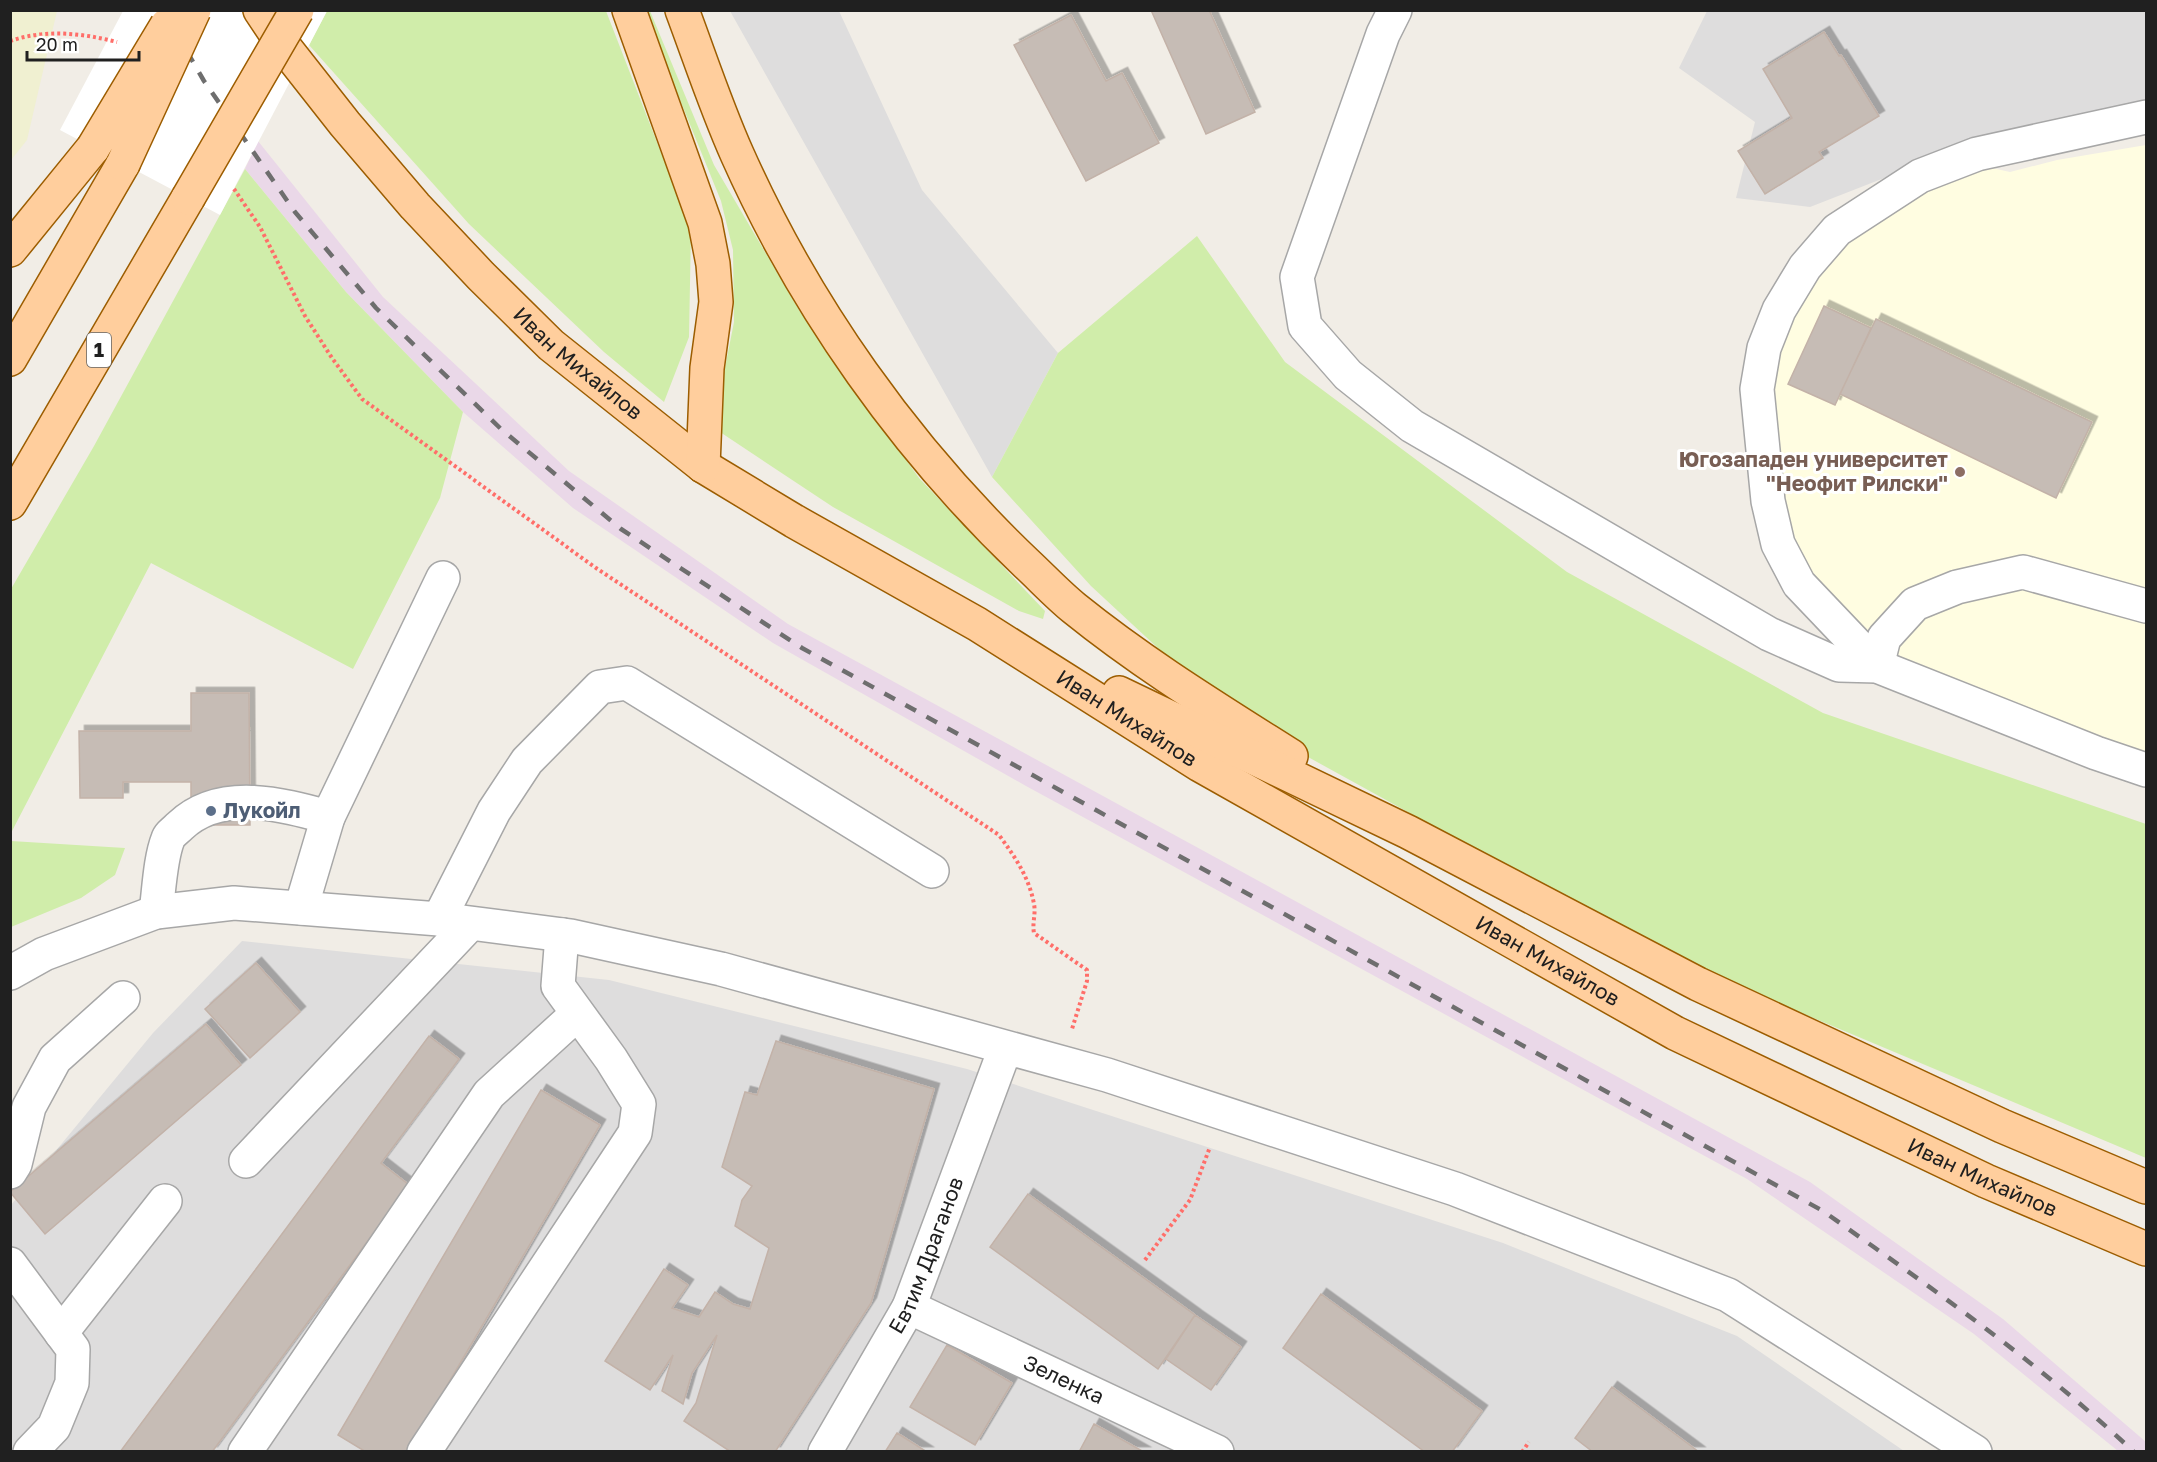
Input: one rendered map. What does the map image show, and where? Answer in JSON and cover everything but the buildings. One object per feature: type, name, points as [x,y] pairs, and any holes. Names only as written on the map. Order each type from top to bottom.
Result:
[{"type":"main road","points":[[10,250],[93,147],[176,10]]},
{"type":"main road","points":[[10,359],[123,164],[194,10]]},
{"type":"main road","name":"Иван Михайлов","points":[[260,10],[286,49],[345,124],[481,276],[551,345],[703,466],[794,521],[977,624],[1200,765],[1675,1034],[1986,1181],[2146,1249]]},
{"type":"main road","name":"1","points":[[10,503],[188,198],[277,10]]},
{"type":"main road","points":[[188,198],[297,10]]},
{"type":"main road","points":[[629,10],[705,223],[713,264],[716,302],[706,368],[703,466]]},
{"type":"main road","points":[[682,10],[737,154],[775,229],[822,314],[879,396],[939,475],[1072,607],[1146,663],[1408,832]]},
{"type":"main road","name":"Иван Михайлов","points":[[977,624],[1408,832],[1698,984],[2002,1126],[2146,1187]]},
{"type":"main road","points":[[2112,1236],[2146,1263]]},
{"type":"street","points":[[1395,10],[1383,34],[1297,277],[1305,326],[1348,375],[1412,426],[1769,634],[1839,665],[1877,666],[2096,753],[2146,770]]},
{"type":"street","points":[[1877,666],[1799,584],[1778,544],[1768,501],[1757,388],[1764,348],[1779,310],[1805,267],[1837,230],[1920,176],[1977,154],[2146,117]]},
{"type":"street","points":[[1877,666],[1884,638],[1915,604],[1957,587],[2023,572],[2146,606]]},
{"type":"street","points":[[301,908],[328,817],[443,578]]},
{"type":"street","points":[[246,1161],[455,922],[494,811],[527,761],[600,687],[627,684],[932,870]]},
{"type":"street","points":[[156,912],[168,838],[187,820],[212,806],[253,802],[280,804],[328,817]]},
{"type":"street","points":[[10,973],[44,954],[156,912],[234,903],[455,922],[562,936],[721,969],[1005,1049],[1107,1075],[1455,1189],[1728,1295],[1975,1452]]},
{"type":"street","points":[[424,1452],[635,1133],[639,1104],[558,986],[562,936]]},
{"type":"street","points":[[10,1172],[15,1164],[29,1107],[55,1059],[123,998]]},
{"type":"street","points":[[245,1452],[489,1094],[577,1014]]},
{"type":"street","name":"Евтим Драганов","points":[[825,1452],[909,1307],[1005,1049]]},
{"type":"street","points":[[61,1333],[165,1201]]},
{"type":"street","points":[[10,1264],[73,1349],[72,1383],[54,1427],[30,1452]]},
{"type":"street","name":"Зеленка","points":[[909,1307],[1217,1452]]},
{"type":"path","points":[[10,41],[30,34],[67,33],[124,45]]},
{"type":"path","points":[[229,181],[260,227],[305,316],[362,399],[470,478],[538,523],[596,568],[999,835],[1029,884],[1035,908],[1032,920],[1034,933],[1087,970],[1087,981],[1059,1063]]},
{"type":"path","points":[[1145,1260],[1190,1200],[1224,1113]]},
{"type":"path","points":[[1522,1452],[1529,1442]]},
{"type":"shaded area","points":[[730,11],[839,11],[922,190],[1058,353],[992,477]]},
{"type":"shaded area","points":[[1707,11],[2146,11],[2146,105],[1920,164],[1810,207],[1736,198],[1755,122],[1679,68]]},
{"type":"shaded area","points":[[258,141],[383,297],[569,471],[788,624],[1810,1182],[2003,1319],[2146,1442],[2146,1451],[2118,1451],[1974,1334],[1747,1179],[1026,786],[773,643],[573,508],[463,412],[346,292],[245,169]]},
{"type":"shaded area","name":"Югозападен университет \"Неофит Рилски\"","points":[[2146,145],[2146,752],[1948,685],[1919,669],[1876,639],[1810,578],[1777,499],[1770,394],[1787,315],[1850,242],[1909,199],[1978,165],[2010,172],[2057,160]]},
{"type":"shaded area","points":[[242,941],[609,980],[967,1069],[1503,1243],[1737,1336],[1904,1451],[11,1452],[11,1205],[153,1033]]},
{"type":"green space","points":[[11,10],[57,11],[27,140],[11,160]]},
{"type":"green space","points":[[327,11],[606,11],[691,230],[689,337],[664,402],[604,352],[469,224],[309,45]]},
{"type":"green space","points":[[644,11],[650,11],[714,165],[799,310],[919,478],[1045,611],[1043,619],[1019,611],[833,507],[720,432],[720,393],[734,322],[733,250],[721,201]]},
{"type":"green space","points":[[245,169],[346,292],[463,412],[440,498],[353,669],[151,563],[11,833],[11,589],[94,446]]},
{"type":"green space","points":[[1197,236],[1285,362],[1567,572],[1823,713],[2146,824],[2146,1158],[1785,1006],[1637,938],[1228,713],[1091,586],[992,477],[1058,353]]},
{"type":"green space","points":[[11,841],[125,848],[115,875],[81,898],[11,927]]},
{"type":"pier","points":[[123,11],[327,11],[220,215],[60,130]]},
{"type":"railway","points":[[163,10],[204,81],[295,212],[376,308],[501,429],[621,529],[802,648],[1823,1211],[2022,1356],[2134,1452]]},
{"type":"place","name":"Югозападен университет \"Неофит Рилски\"","points":[[1960,472]]},
{"type":"place","name":"Лукойл","points":[[211,811]]}]
